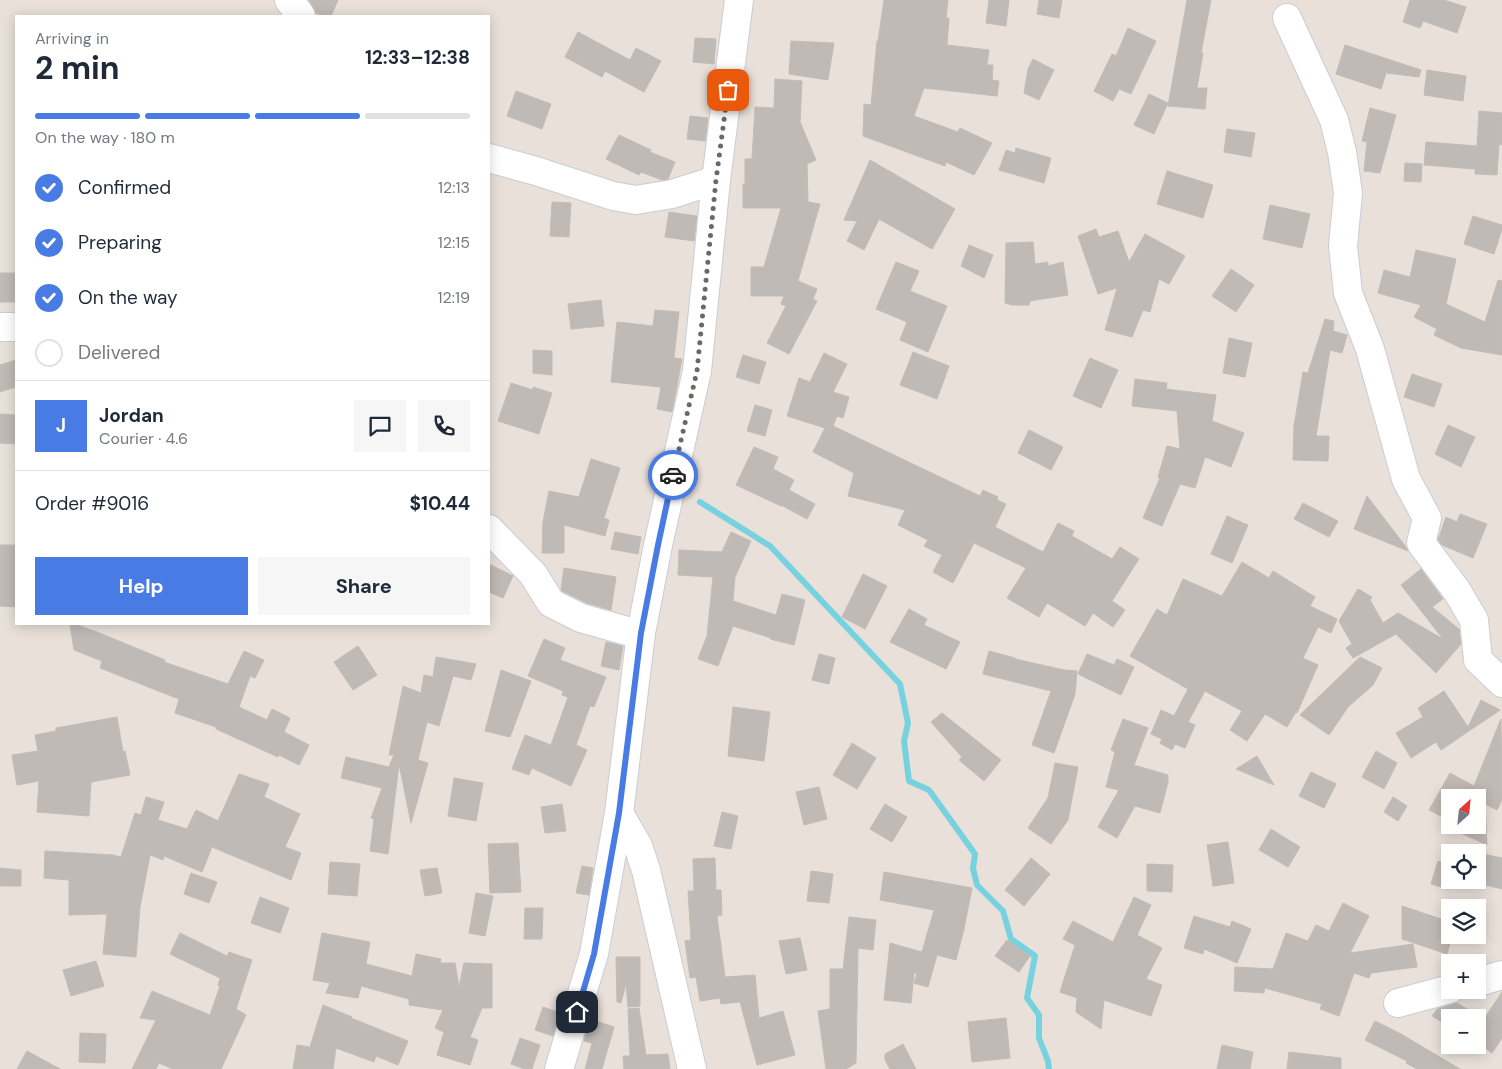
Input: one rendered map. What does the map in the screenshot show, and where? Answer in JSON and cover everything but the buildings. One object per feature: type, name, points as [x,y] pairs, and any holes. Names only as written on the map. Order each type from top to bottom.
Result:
[{"type":"street","points":[[289,0],[300,15]]},
{"type":"street","points":[[560,1069],[594,954],[619,813],[641,633],[658,545],[697,371],[716,180],[739,0]]},
{"type":"street","points":[[1287,18],[1334,120],[1348,193],[1343,246],[1348,293],[1370,349],[1406,479],[1426,518],[1421,543],[1457,591],[1474,620],[1478,660],[1502,683]]},
{"type":"street","points":[[490,158],[613,196],[636,200],[672,194],[716,180]]},
{"type":"street","points":[[0,327],[15,327]]},
{"type":"street","points":[[490,530],[533,574],[551,603],[580,618],[641,633]]},
{"type":"street","points":[[619,813],[638,846],[646,870],[692,1069]]},
{"type":"street","points":[[1486,980],[1502,975]]},
{"type":"street","points":[[1398,1003],[1441,991]]},
{"type":"waterway","points":[[700,502],[770,546],[900,684],[908,723],[904,741],[909,781],[929,790],[975,854],[973,868],[977,885],[1003,911],[1011,939],[1035,956],[1027,998],[1039,1015],[1039,1038],[1048,1061],[1049,1069]]},
{"type":"way so far","points":[[673,475],[697,371],[716,180],[728,90]]},
{"type":"route","points":[[577,1012],[594,954],[619,813],[641,633],[673,475]]}]
